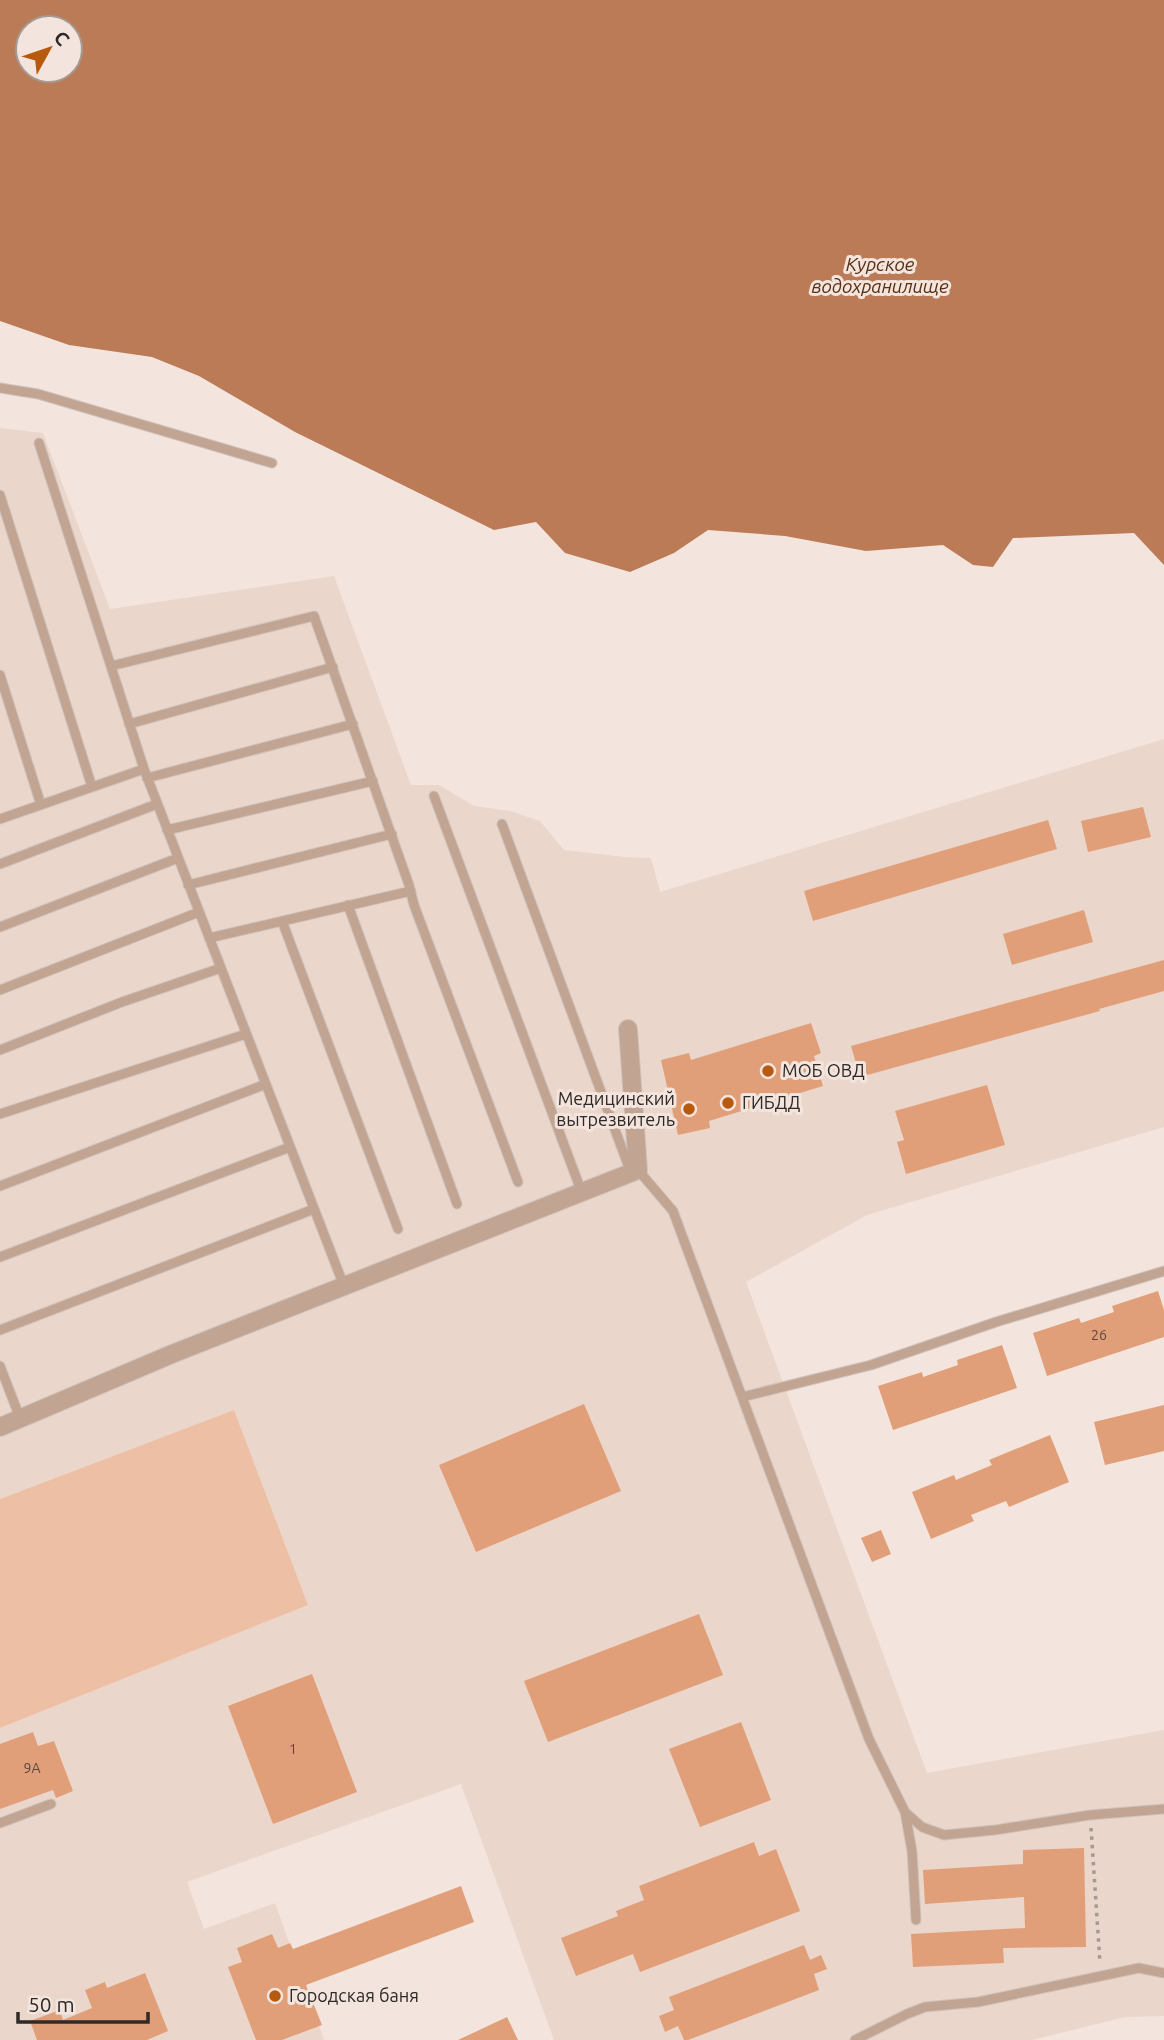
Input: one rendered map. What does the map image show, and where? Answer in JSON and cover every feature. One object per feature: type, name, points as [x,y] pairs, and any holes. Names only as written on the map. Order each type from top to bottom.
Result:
[{"type":"street","points":[[0,1427],[172,1354],[635,1172],[628,1029]]},
{"type":"lane","points":[[0,388],[38,394],[272,463]]},
{"type":"lane","points":[[39,443],[145,774],[345,1286]]},
{"type":"lane","points":[[0,495],[92,787]]},
{"type":"lane","points":[[111,666],[314,616],[373,780],[414,905],[518,1182]]},
{"type":"lane","points":[[129,724],[333,667]]},
{"type":"lane","points":[[0,675],[41,805]]},
{"type":"lane","points":[[0,819],[92,787],[352,724]]},
{"type":"lane","points":[[167,830],[373,780]]},
{"type":"lane","points":[[434,796],[582,1193]]},
{"type":"lane","points":[[0,864],[157,804]]},
{"type":"lane","points":[[502,824],[635,1172],[673,1211],[869,1739],[905,1812],[912,1851],[916,1920]]},
{"type":"lane","points":[[188,885],[391,834]]},
{"type":"lane","points":[[0,927],[178,858]]},
{"type":"lane","points":[[209,938],[411,891]]},
{"type":"lane","points":[[348,905],[457,1204]]},
{"type":"lane","points":[[0,990],[199,912]]},
{"type":"lane","points":[[282,921],[398,1229]]},
{"type":"lane","points":[[0,1050],[122,1002],[221,968]]},
{"type":"lane","points":[[0,1114],[246,1034]]},
{"type":"lane","points":[[0,1186],[266,1084]]},
{"type":"lane","points":[[0,1257],[290,1147]]},
{"type":"lane","points":[[0,1330],[314,1209]]},
{"type":"lane","points":[[742,1397],[871,1365],[996,1322],[1164,1271]]},
{"type":"lane","points":[[0,1366],[20,1418]]},
{"type":"lane","points":[[0,1823],[51,1804]]},
{"type":"lane","points":[[905,1812],[922,1826],[944,1835],[1090,1815],[1164,1809]]},
{"type":"lane","points":[[855,2040],[925,2007],[978,2002],[1139,1968],[1164,1973]]},
{"type":"path","points":[[1090,1815],[1101,1976]]},
{"type":"shaded area","points":[[0,428],[43,433],[110,609],[334,576],[411,785],[439,785],[474,806],[510,811],[540,821],[564,850],[651,858],[660,892],[1164,739],[1164,1127],[867,1215],[746,1282],[927,1773],[1164,1730],[1164,2016],[1125,2017],[1032,2040],[554,2040],[461,1784],[187,1882],[204,1929],[275,1903],[324,2040],[0,2040],[0,1728],[308,1605],[234,1410],[0,1499]]},
{"type":"shaded area","points":[[234,1410],[308,1605],[0,1728],[0,1499]]},
{"type":"water","name":"Курское водохранилище","points":[[0,0],[1164,0],[1164,565],[1134,533],[1013,538],[993,567],[973,565],[943,545],[866,551],[785,536],[708,530],[674,553],[630,572],[565,553],[536,522],[494,530],[295,432],[199,376],[152,357],[69,345],[0,321]]},
{"type":"building","points":[[1143,807],[1151,837],[1088,852],[1081,821]]},
{"type":"building","points":[[1048,820],[1057,849],[813,921],[804,891]]},
{"type":"building","points":[[1084,910],[1093,942],[1012,965],[1003,934]]},
{"type":"building","points":[[1164,960],[1164,991],[860,1077],[851,1046]]},
{"type":"building","name":"МОБ ОВД","points":[[811,1023],[821,1053],[814,1056],[823,1086],[709,1121],[710,1128],[678,1135],[661,1060],[689,1053],[691,1060]]},
{"type":"building","points":[[987,1085],[1005,1145],[906,1174],[897,1142],[904,1140],[895,1111]]},
{"type":"building","points":[[1158,1291],[1164,1310],[1164,1337],[1047,1376],[1033,1333],[1079,1318],[1081,1323],[1114,1312],[1112,1306]]},
{"type":"building","points":[[1002,1345],[1017,1388],[893,1430],[878,1386],[922,1372],[923,1377],[958,1365],[957,1360]]},
{"type":"building","points":[[584,1404],[621,1491],[476,1552],[439,1465]]},
{"type":"building","points":[[1164,1405],[1164,1451],[1105,1465],[1094,1422]]},
{"type":"building","points":[[1050,1435],[1069,1482],[1009,1507],[1006,1501],[971,1515],[974,1521],[931,1539],[912,1492],[954,1475],[956,1480],[992,1465],[989,1460]]},
{"type":"building","points":[[881,1530],[891,1554],[872,1562],[861,1538]]},
{"type":"building","points":[[699,1614],[723,1675],[548,1742],[524,1681]]},
{"type":"building","points":[[312,1674],[357,1792],[273,1824],[228,1706]]},
{"type":"building","points":[[741,1722],[771,1800],[700,1827],[669,1749]]},
{"type":"building","points":[[33,1732],[38,1746],[54,1741],[73,1791],[56,1798],[53,1790],[0,1809],[0,1744]]},
{"type":"building","points":[[754,1842],[759,1856],[776,1849],[800,1911],[640,1972],[633,1954],[576,1976],[561,1938],[618,1916],[616,1911],[644,1900],[639,1886]]},
{"type":"building","points":[[1084,1848],[1086,1947],[1003,1948],[1004,1963],[913,1967],[911,1934],[1025,1928],[1024,1897],[925,1904],[923,1870],[1023,1864],[1023,1850]]},
{"type":"building","points":[[461,1886],[474,1922],[306,1985],[322,2025],[282,2040],[256,2040],[228,1967],[242,1962],[237,1948],[272,1934],[278,1948],[290,1943],[293,1949]]},
{"type":"building","points":[[804,1945],[810,1960],[821,1955],[827,1969],[814,1974],[819,1990],[688,2040],[684,2040],[678,2026],[665,2032],[659,2016],[674,2010],[669,1997]]},
{"type":"building","points":[[145,1973],[168,2031],[147,2040],[37,2040],[30,2021],[60,2010],[63,2020],[92,2008],[85,1990],[105,1982],[107,1988]]},
{"type":"building","points":[[507,2017],[518,2040],[458,2040]]},
{"type":"place","name":"МОБ ОВД","points":[[768,1071]]},
{"type":"place","name":"ГИБДД","points":[[728,1103]]},
{"type":"place","name":"Медицинский вытрезвитель","points":[[689,1109]]},
{"type":"place","name":"Городская баня","points":[[275,1996]]}]
